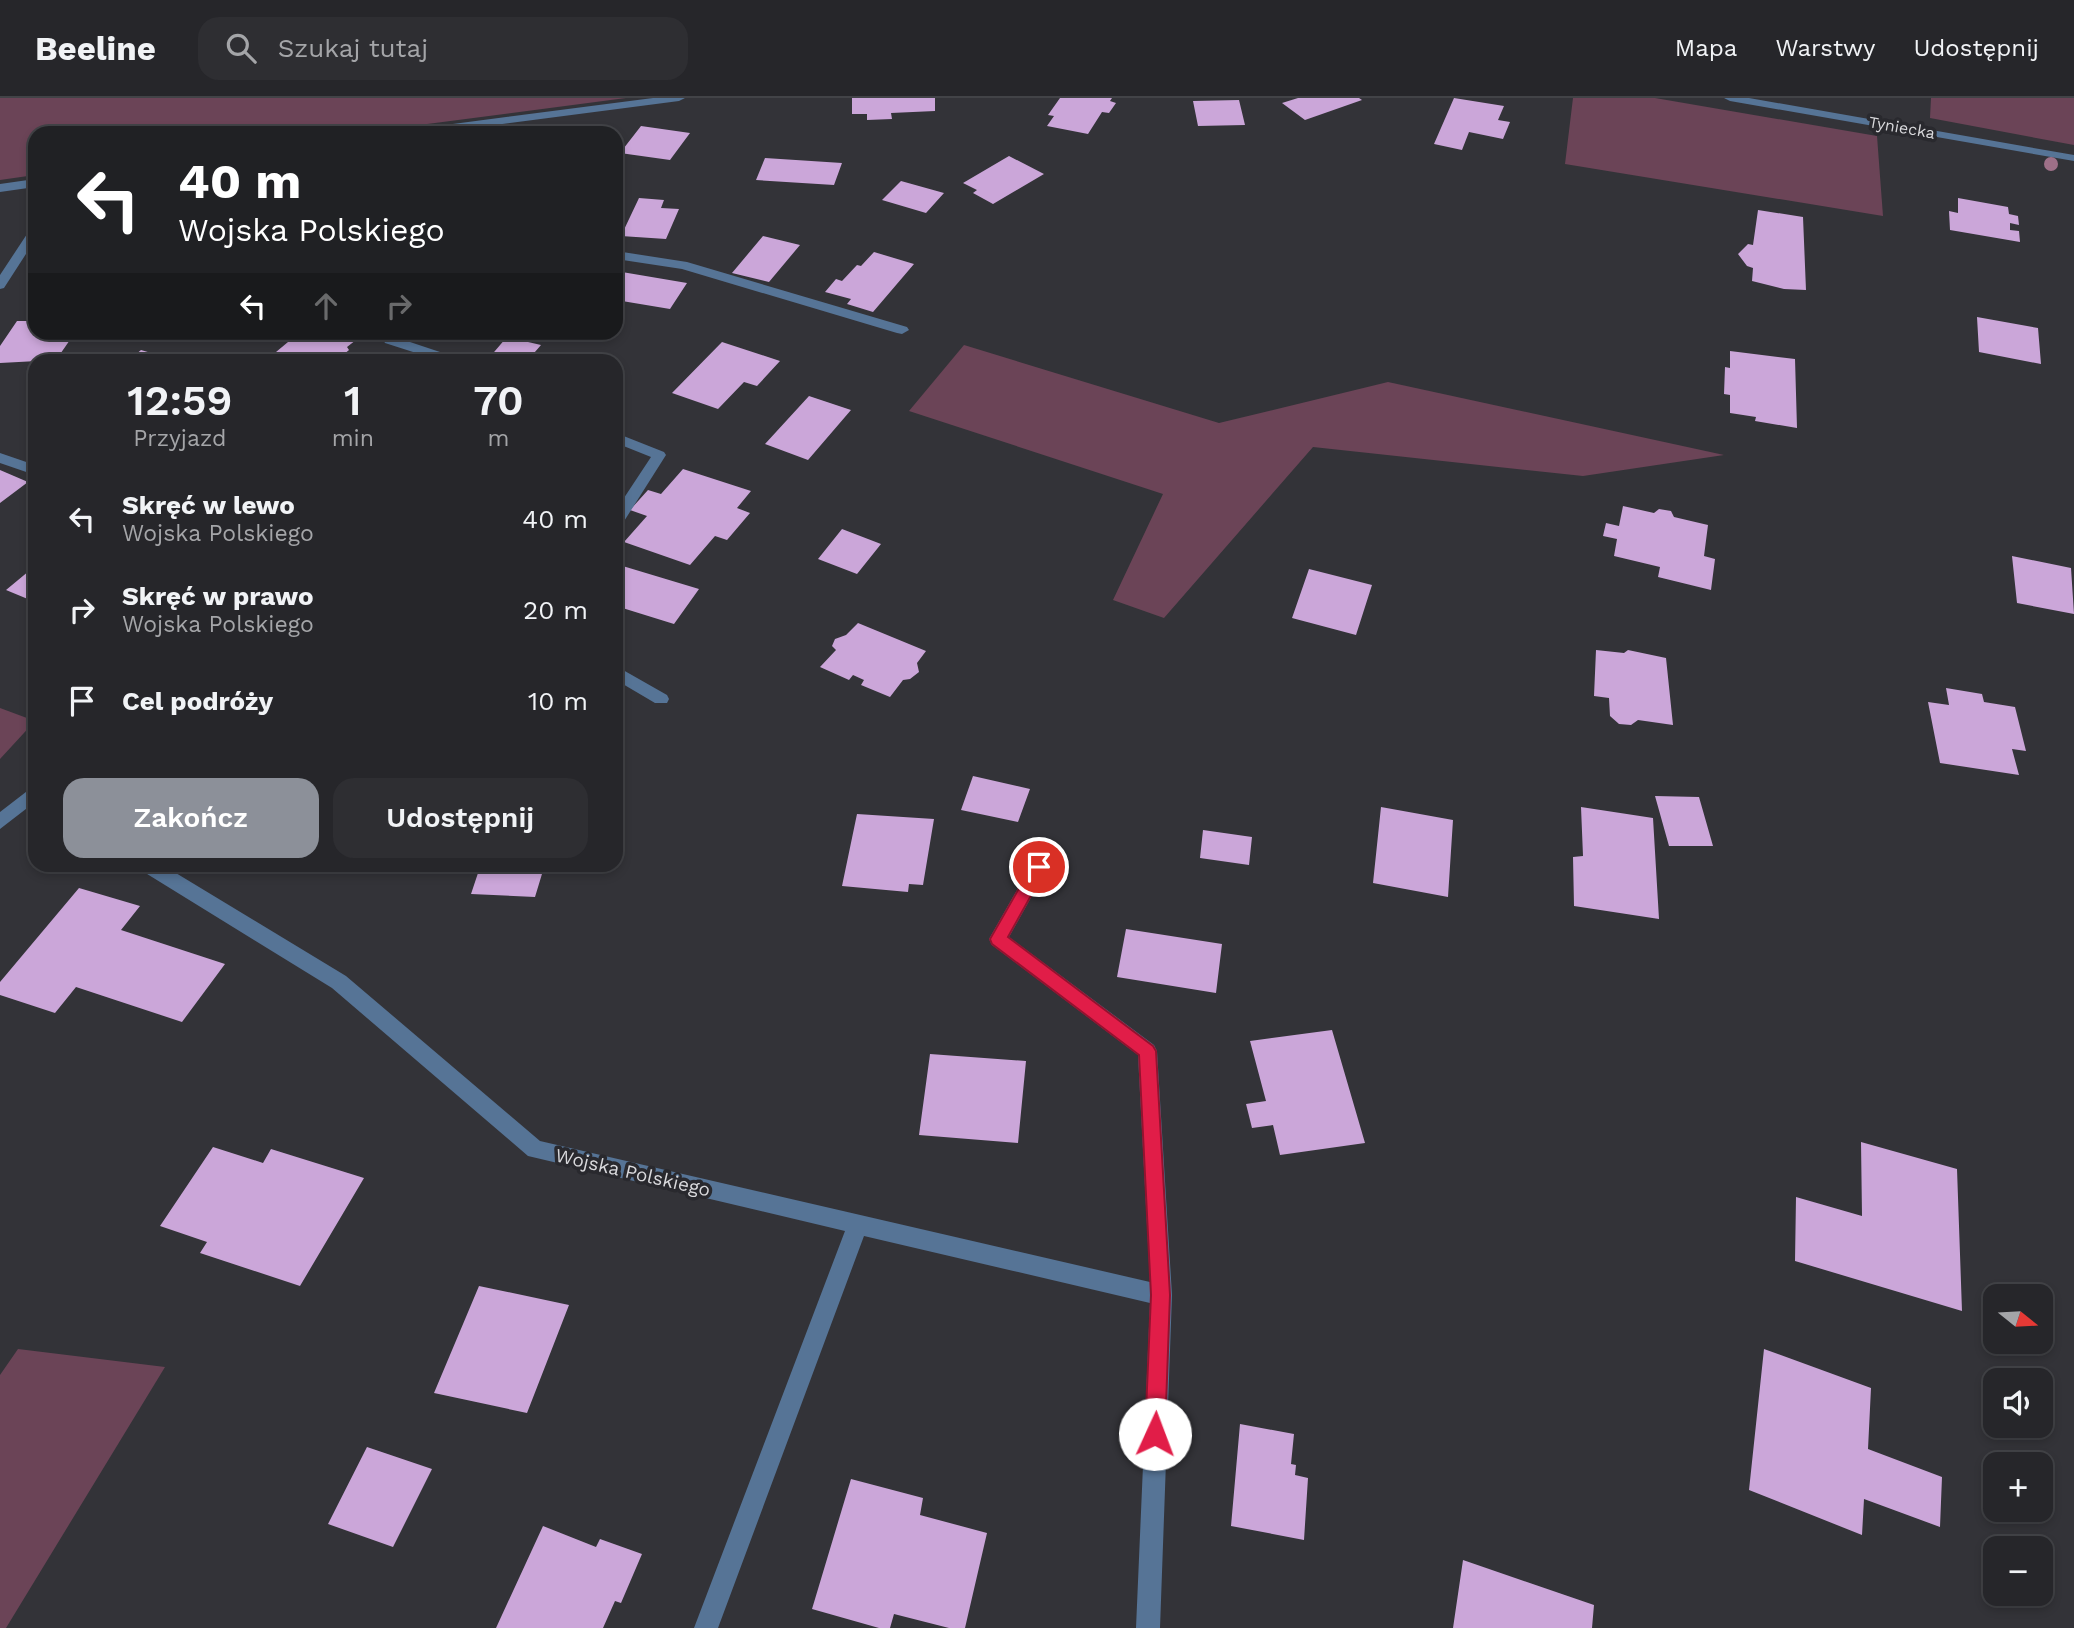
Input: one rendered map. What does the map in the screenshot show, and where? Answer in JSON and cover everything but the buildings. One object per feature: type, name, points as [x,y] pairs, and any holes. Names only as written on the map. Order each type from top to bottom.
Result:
[{"type":"street","points":[[461,126],[679,98]]},
{"type":"street","name":"Tyniecka","points":[[1730,98],[2074,158]]},
{"type":"street","points":[[0,188],[28,184]]},
{"type":"street","points":[[0,285],[28,242]]},
{"type":"street","points":[[623,257],[683,265],[902,330]]},
{"type":"street","points":[[390,340],[432,354]]},
{"type":"street","points":[[623,441],[659,455],[623,511]]},
{"type":"street","points":[[0,458],[28,468]]},
{"type":"street","points":[[623,676],[662,699]]},
{"type":"street","points":[[0,822],[28,800]]},
{"type":"street","points":[[1039,867],[998,939],[1147,1051],[1161,1295],[1148,1628]]},
{"type":"street","name":"Wojska Polskiego","points":[[158,872],[339,982],[535,1149],[1161,1295]]},
{"type":"street","points":[[706,1628],[858,1223]]},
{"type":"shaded area","points":[[0,98],[626,98],[412,126],[28,126],[28,176],[0,180]]},
{"type":"shaded area","points":[[1573,98],[1655,98],[1877,136],[1883,216],[1565,164]]},
{"type":"shaded area","points":[[1931,98],[2074,98],[2074,145],[1930,118]]},
{"type":"shaded area","points":[[964,345],[1219,423],[1388,382],[1724,455],[1583,476],[1313,447],[1164,618],[1113,600],[1163,494],[909,411]]},
{"type":"shaded area","points":[[0,708],[28,718],[28,729],[0,759]]},
{"type":"shaded area","points":[[18,1349],[165,1367],[6,1628],[0,1628],[0,1375]]},
{"type":"route","points":[[1039,867],[998,939],[1147,1051],[1161,1295],[1155,1434]]}]
